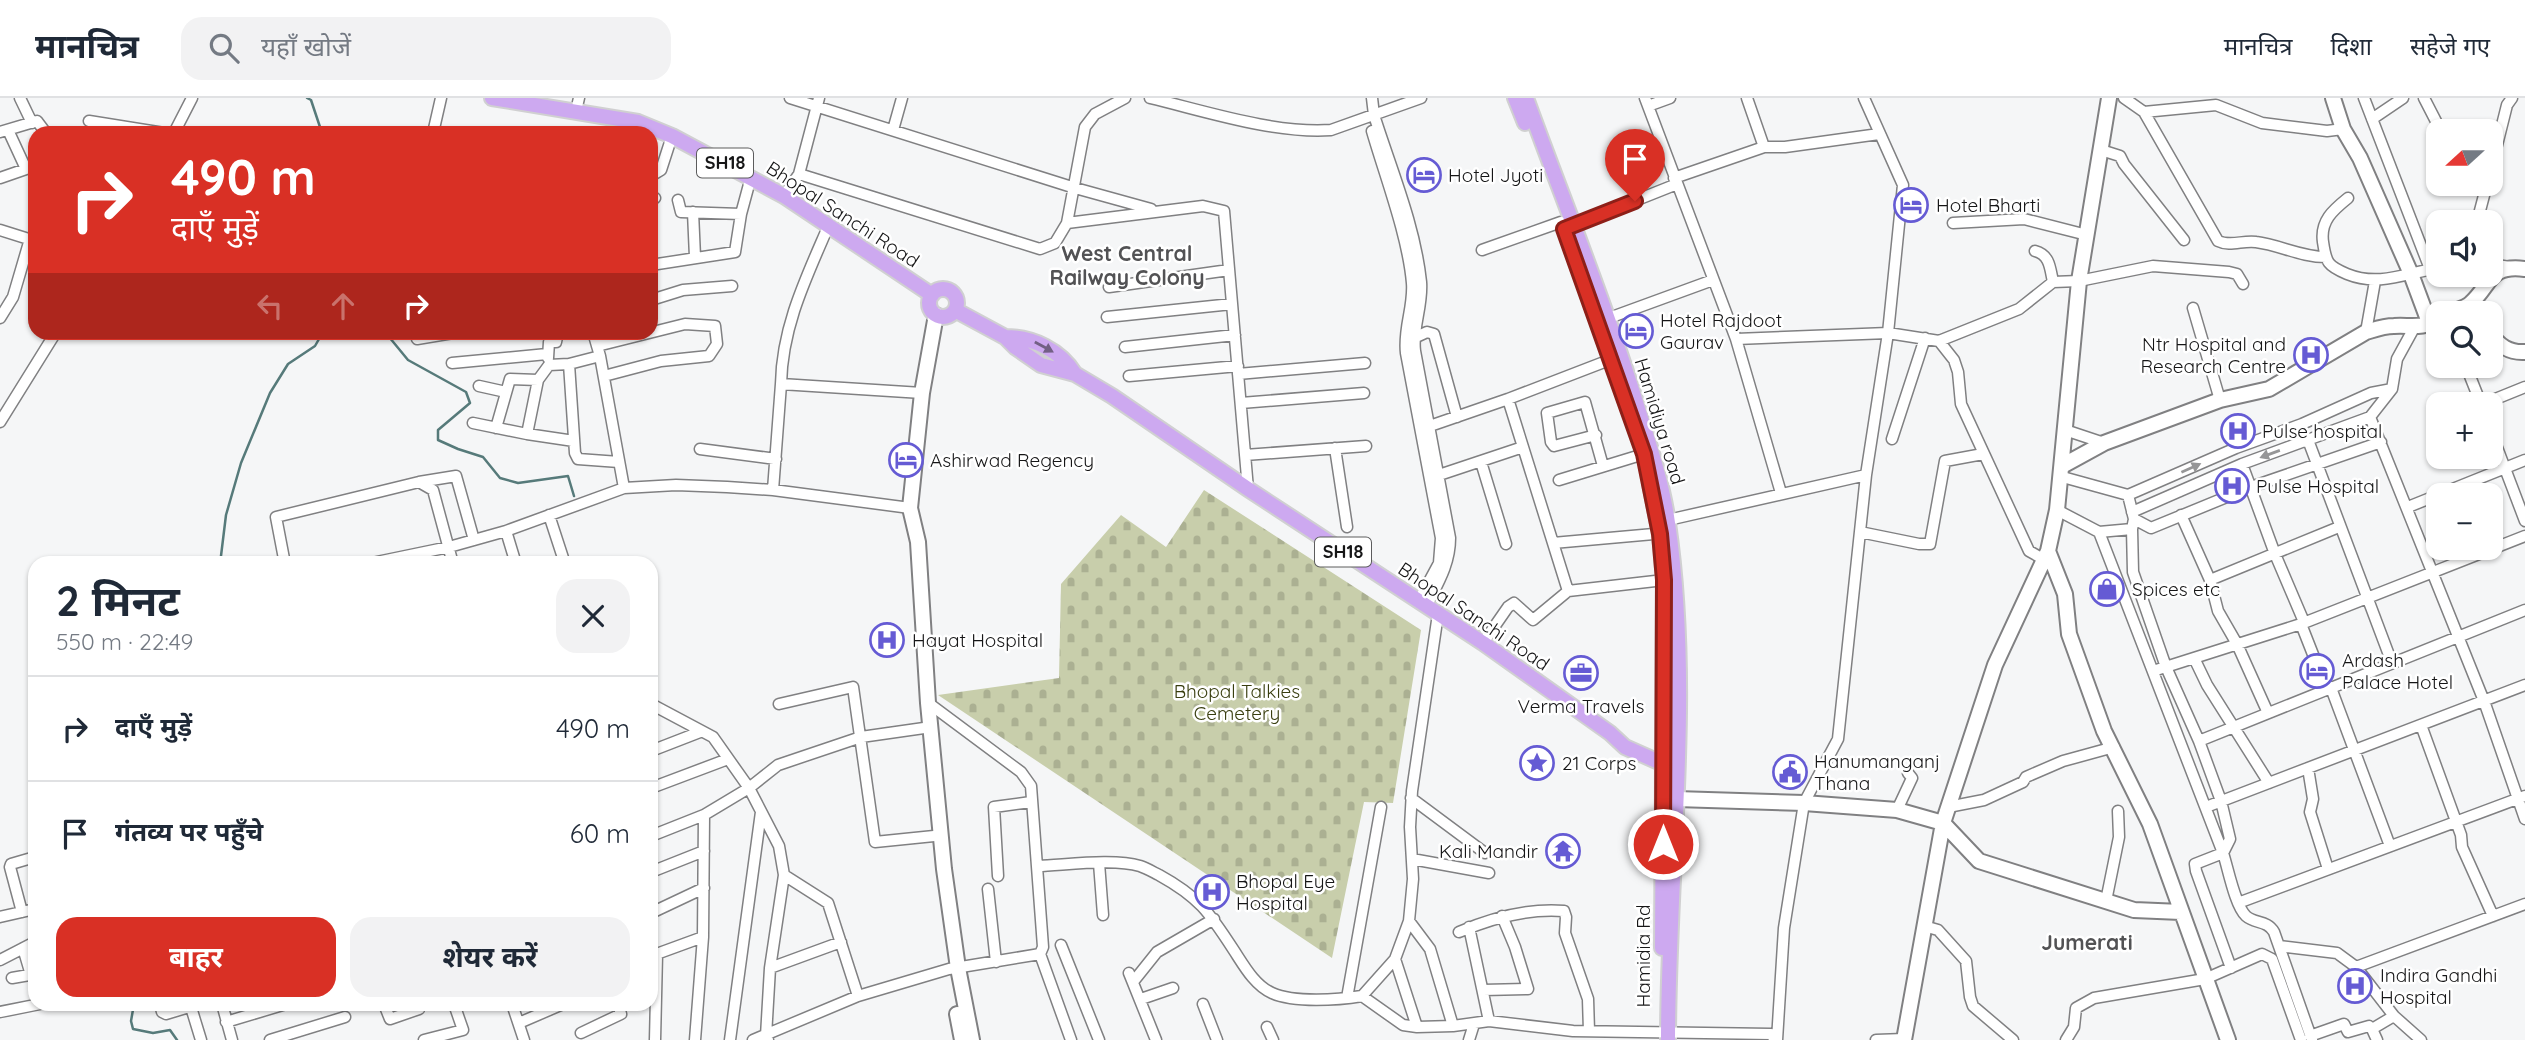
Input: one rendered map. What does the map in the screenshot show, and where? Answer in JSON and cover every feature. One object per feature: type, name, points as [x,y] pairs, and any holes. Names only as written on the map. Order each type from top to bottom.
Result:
[{"type":"main road","name":"Bhopal Sanchi Road","points":[[492,98],[577,105],[648,126]]},
{"type":"main road","points":[[1515,98],[1566,225]]},
{"type":"main road","name":"Hamidiya road","points":[[1526,98],[1566,225],[1651,450],[1678,606],[1677,771]]},
{"type":"main road","name":"Bhopal Sanchi Road","points":[[658,130],[784,196],[932,295]]},
{"type":"main road","points":[[940,290],[948,290],[957,301],[955,310],[948,316],[936,315],[930,308],[932,295],[940,290]]},
{"type":"main road","name":"Bhopal Sanchi Road","points":[[955,310],[1005,337],[1014,347],[1041,365],[1075,374],[1112,396],[1483,643],[1610,733],[1625,747],[1664,762],[1677,771]]},
{"type":"main road","name":"Hamidia Rd","points":[[1603,320],[1612,359],[1666,529],[1665,1037]]},
{"type":"main road","name":"Hamidia Rd","points":[[1665,1037],[1677,771]]},
{"type":"street","points":[[20,98],[32,123]]},
{"type":"street","points":[[178,126],[192,98]]},
{"type":"street","points":[[435,126],[441,98]]},
{"type":"street","points":[[790,98],[818,102],[893,130],[1157,211]]},
{"type":"street","points":[[893,130],[902,98]]},
{"type":"street","points":[[799,174],[1040,249],[1055,243],[1067,223],[1085,127],[1095,114],[1125,98]]},
{"type":"street","points":[[1150,98],[1279,127],[1305,130],[1331,130],[1421,98]]},
{"type":"street","points":[[1038,866],[1099,863],[1140,866],[1195,897],[1259,984],[1272,993],[1298,999],[1362,996],[1395,959],[1409,921],[1413,879],[1411,798],[1427,607],[1447,566],[1439,475],[1424,428],[1405,343],[1404,332],[1412,293],[1409,263],[1366,98]]},
{"type":"street","points":[[1372,98],[1371,116],[1418,261],[1421,293],[1413,338],[1424,428],[1439,518],[1446,543]]},
{"type":"street","points":[[1670,98],[1646,102],[1736,340],[1781,493]]},
{"type":"street","points":[[1747,98],[1764,147]]},
{"type":"street","points":[[1776,1040],[1784,928],[1804,803],[1838,739],[1866,475],[1888,333],[1903,185],[1864,98]]},
{"type":"street","points":[[1876,1040],[1904,1040],[1943,823],[1995,665],[2045,555],[2057,510],[2079,281],[2109,98]]},
{"type":"street","points":[[2124,98],[2144,112],[2218,241],[2225,244],[2254,242],[2315,257],[2326,257]]},
{"type":"street","points":[[2333,98],[2343,129],[2360,158],[2426,305]]},
{"type":"street","points":[[2364,98],[2426,249]]},
{"type":"street","points":[[2372,119],[2403,98]]},
{"type":"street","points":[[2424,98],[2435,119]]},
{"type":"street","points":[[2503,122],[2512,98]]},
{"type":"street","points":[[784,196],[799,174],[818,102]]},
{"type":"street","points":[[2144,112],[2216,105],[2262,123],[2327,131],[2343,129]]},
{"type":"street","points":[[0,178],[26,169],[4,131],[37,121],[41,126]]},
{"type":"street","points":[[89,121],[107,126]]},
{"type":"street","points":[[1482,250],[1566,225],[1764,147],[1785,147],[1879,134]]},
{"type":"street","points":[[658,172],[661,170],[672,136]]},
{"type":"street","points":[[2101,150],[2120,156],[2184,240]]},
{"type":"street","points":[[658,264],[735,252],[751,177]]},
{"type":"street","points":[[2348,198],[2328,214],[2322,235],[2326,257],[2332,267],[2352,276],[2375,281],[2426,270]]},
{"type":"street","points":[[678,200],[681,212],[741,214]]},
{"type":"street","points":[[1067,223],[1203,206],[1224,211],[1248,489]]},
{"type":"street","points":[[693,212],[695,257]]},
{"type":"street","points":[[1953,223],[2024,219],[2087,235]]},
{"type":"street","points":[[773,490],[787,332],[799,295],[828,227]]},
{"type":"street","points":[[0,230],[28,238]]},
{"type":"street","points":[[2035,251],[2043,253],[2047,258],[2053,282]]},
{"type":"street","points":[[0,318],[13,297],[28,254]]},
{"type":"street","points":[[1736,340],[1888,333],[1938,341],[2019,309],[2053,282],[2079,281],[2153,266],[2228,272],[2237,274],[2243,284]]},
{"type":"street","points":[[2477,301],[2489,278],[2518,268]]},
{"type":"street","points":[[1108,287],[1229,270]]},
{"type":"street","points":[[1603,320],[1713,280]]},
{"type":"street","points":[[2366,332],[2375,281]]},
{"type":"street","points":[[658,297],[683,290],[732,286]]},
{"type":"street","points":[[1107,317],[1232,304]]},
{"type":"street","points":[[2193,308],[2220,400]]},
{"type":"street","points":[[936,315],[922,393],[910,508],[914,532],[910,543],[917,588],[934,836],[940,864]]},
{"type":"street","points":[[604,376],[661,361],[709,356],[717,344],[715,326],[685,324],[658,332]]},
{"type":"street","points":[[2060,471],[2104,443],[2220,400],[2269,389],[2366,332],[2381,327],[2397,325],[2414,328],[2426,324]]},
{"type":"street","points":[[2099,532],[2133,520],[2242,464],[2370,417],[2392,389],[2397,359],[2414,328]]},
{"type":"street","points":[[1413,338],[1427,332],[1434,334],[1457,417]]},
{"type":"street","points":[[1125,347],[1235,335]]},
{"type":"street","points":[[1892,439],[1925,338]]},
{"type":"street","points":[[0,422],[51,340]]},
{"type":"street","points":[[527,434],[538,380],[548,360],[549,342],[556,340]]},
{"type":"street","points":[[596,340],[624,488]]},
{"type":"street","points":[[452,362],[548,360],[569,364],[634,340]]},
{"type":"street","points":[[1938,341],[1954,360],[1961,404],[2029,551],[2045,555],[2064,594],[2069,634],[2104,731],[2150,824],[2228,1040]]},
{"type":"street","points":[[2503,345],[2513,352],[2525,352]]},
{"type":"street","points":[[1424,428],[1508,400],[1612,359]]},
{"type":"street","points":[[1129,376],[1365,363]]},
{"type":"street","points":[[569,364],[575,453],[578,459],[619,462]]},
{"type":"street","points":[[496,428],[510,379],[538,380]]},
{"type":"street","points":[[781,384],[922,393]]},
{"type":"street","points":[[479,386],[506,392]]},
{"type":"street","points":[[2503,396],[2525,387]]},
{"type":"street","points":[[2060,471],[2129,495],[2371,393],[2392,389]]},
{"type":"street","points":[[1241,403],[1364,393]]},
{"type":"street","points":[[1508,400],[1568,591]]},
{"type":"street","points":[[1596,435],[1554,446],[1551,442],[1547,413],[1585,402],[1596,435],[1603,466]]},
{"type":"street","points":[[2370,417],[2484,701],[2521,797],[2525,819]]},
{"type":"street","points":[[473,423],[574,441]]},
{"type":"street","points":[[2065,430],[2104,443]]},
{"type":"street","points":[[2308,440],[2392,663]]},
{"type":"street","points":[[2133,520],[2151,528],[2251,486],[2381,442]]},
{"type":"street","points":[[1245,455],[1366,446]]},
{"type":"street","points":[[1439,475],[1523,447]]},
{"type":"street","points":[[1335,448],[1347,527]]},
{"type":"street","points":[[700,449],[776,459]]},
{"type":"street","points":[[1559,480],[1644,454]]},
{"type":"street","points":[[1860,532],[1930,544],[1945,461],[1983,454]]},
{"type":"street","points":[[2408,507],[2525,460]]},
{"type":"street","points":[[1481,462],[1506,544]]},
{"type":"street","points":[[2503,462],[2525,521]]},
{"type":"street","points":[[2242,464],[2325,685],[2331,688],[2390,846]]},
{"type":"street","points":[[283,556],[276,517],[456,475],[474,540]]},
{"type":"street","points":[[1553,543],[1666,529],[1781,493],[1866,475]]},
{"type":"street","points":[[419,482],[433,490],[451,556]]},
{"type":"street","points":[[424,556],[506,531],[624,488],[676,485],[773,490],[910,508]]},
{"type":"street","points":[[2129,495],[2133,520],[2133,572],[2166,667],[2199,741],[2221,801],[2230,839],[2223,853],[2195,864],[2231,968]]},
{"type":"street","points":[[2057,510],[2099,532],[2206,807],[2238,903],[2246,916],[2270,926],[2279,946],[2308,1039]]},
{"type":"street","points":[[549,515],[562,556]]},
{"type":"street","points":[[2181,515],[2210,580],[2218,611],[2237,644],[2268,713]]},
{"type":"street","points":[[2210,580],[2339,527]]},
{"type":"street","points":[[506,531],[514,556]]},
{"type":"street","points":[[2153,671],[2302,623],[2525,536]]},
{"type":"street","points":[[1483,643],[1508,607],[1514,603],[1533,620],[1568,591],[1664,580]]},
{"type":"street","points":[[2199,741],[2525,610]]},
{"type":"street","points":[[2194,658],[2207,685],[2269,783]]},
{"type":"street","points":[[2206,807],[2525,685]]},
{"type":"street","points":[[779,704],[853,687],[875,842],[934,836]]},
{"type":"street","points":[[925,700],[1021,772],[1031,786],[1040,891],[1043,947],[1040,954],[1068,1039]]},
{"type":"street","points":[[658,708],[713,737],[749,788],[779,846],[784,875],[770,968],[767,1038]]},
{"type":"street","points":[[2421,725],[2456,821],[2462,847],[2493,916]]},
{"type":"street","points":[[658,833],[704,815],[749,788],[778,765],[861,737],[926,728]]},
{"type":"street","points":[[926,728],[940,864],[964,1039]]},
{"type":"street","points":[[658,748],[700,732]]},
{"type":"street","points":[[1948,807],[1984,800],[2063,761],[2114,747]]},
{"type":"street","points":[[658,785],[728,759]]},
{"type":"street","points":[[2308,768],[2313,799],[2310,812],[2328,869]]},
{"type":"street","points":[[1897,810],[1912,778],[1908,773]]},
{"type":"street","points":[[2238,903],[2521,797]]},
{"type":"street","points":[[1411,798],[1486,853]]},
{"type":"street","points":[[1676,799],[1804,803],[1897,810],[1943,823],[1979,861],[2134,909],[2180,912]]},
{"type":"street","points":[[998,876],[994,807],[1031,802]]},
{"type":"street","points":[[1347,998],[1381,807]]},
{"type":"street","points":[[730,1040],[761,811]]},
{"type":"street","points":[[2106,901],[2119,837],[2118,811]]},
{"type":"street","points":[[695,1040],[703,937],[704,815]]},
{"type":"street","points":[[658,869],[704,851]]},
{"type":"street","points":[[22,912],[10,867],[11,864],[28,859]]},
{"type":"street","points":[[1412,859],[1489,873]]},
{"type":"street","points":[[1099,863],[1103,915]]},
{"type":"street","points":[[784,875],[828,903],[858,996]]},
{"type":"street","points":[[658,910],[704,888]]},
{"type":"street","points":[[988,890],[996,962]]},
{"type":"street","points":[[2356,968],[2525,904]]},
{"type":"street","points":[[0,918],[28,911]]},
{"type":"street","points":[[1489,1021],[1483,990],[1464,930],[1502,916],[1535,911],[1564,911],[1565,933],[1588,999],[1589,1031]]},
{"type":"street","points":[[1483,990],[1528,989],[1502,916]]},
{"type":"street","points":[[1156,1040],[1131,977],[1157,952],[1213,919]]},
{"type":"street","points":[[1409,921],[1430,949],[1453,1026]]},
{"type":"street","points":[[1924,926],[1938,930],[1962,957],[1968,967],[1973,1006],[2013,1040]]},
{"type":"street","points":[[658,954],[703,937]]},
{"type":"street","points":[[770,968],[841,942]]},
{"type":"street","points":[[1060,945],[1099,1040]]},
{"type":"street","points":[[0,960],[28,946]]},
{"type":"street","points":[[2279,946],[2337,953],[2356,968],[2395,1016],[2421,1040]]},
{"type":"street","points":[[23,948],[28,961]]},
{"type":"street","points":[[753,1040],[767,1038],[858,996],[953,969],[1040,954]]},
{"type":"street","points":[[2066,1040],[2074,1027],[2076,1008],[2094,998],[2205,979],[2262,954],[2272,959],[2308,1039]]},
{"type":"street","points":[[1395,959],[1417,1027]]},
{"type":"street","points":[[12,978],[28,975]]},
{"type":"street","points":[[1141,999],[1173,988]]},
{"type":"street","points":[[1362,996],[1403,1025],[1417,1027],[1489,1021],[1665,1037],[1771,1034],[1776,1040]]},
{"type":"street","points":[[1203,1004],[1217,1040]]},
{"type":"street","points":[[0,1012],[28,1006]]},
{"type":"street","points":[[195,1011],[201,1040]]},
{"type":"street","points":[[224,1011],[232,1040]]},
{"type":"street","points":[[226,1021],[261,1011]]},
{"type":"street","points":[[387,1011],[390,1019],[413,1011]]},
{"type":"street","points":[[424,1040],[463,1030],[456,1011]]},
{"type":"street","points":[[515,1011],[524,1040]]},
{"type":"street","points":[[519,1023],[547,1011]]},
{"type":"street","points":[[581,1033],[621,1014],[620,1011]]},
{"type":"street","points":[[655,1011],[655,1040]]},
{"type":"street","points":[[2372,1029],[2395,1016]]},
{"type":"street","points":[[270,1040],[345,1017]]},
{"type":"street","points":[[1469,1040],[1474,1024]]},
{"type":"street","points":[[2308,1039],[2344,1024],[2348,1032],[2368,1026],[2377,1040]]},
{"type":"street","points":[[1267,1027],[1273,1040]]},
{"type":"green space","name":"Bhopal Talkies Cemetery","points":[[1204,490],[1421,630],[1393,803],[1364,802],[1332,958],[938,695],[1059,678],[1061,584],[1121,515],[1166,547]]},
{"type":"waterway","points":[[307,98],[311,100],[320,126]]},
{"type":"waterway","points":[[221,556],[226,515],[241,463],[270,393],[288,364],[315,346],[318,340]]},
{"type":"waterway","points":[[392,340],[408,360],[466,392],[470,403],[438,430],[438,440],[483,457],[500,478],[518,483],[568,476],[574,496]]},
{"type":"waterway","points":[[133,1011],[133,1029],[153,1033],[170,1030],[177,1040]]},
{"type":"place","name":"Hotel Jyoti","points":[[1424,175]]},
{"type":"place","name":"Hotel Bharti","points":[[1911,205]]},
{"type":"place","name":"Hotel Rajdoot Gaurav","points":[[1636,331]]},
{"type":"place","name":"Ntr Hospital and Research Centre","points":[[2311,355]]},
{"type":"place","name":"Pulse hospital","points":[[2238,431]]},
{"type":"place","name":"Ashirwad Regency","points":[[906,460]]},
{"type":"place","name":"Pulse Hospital","points":[[2232,486]]},
{"type":"place","name":"Spices etc","points":[[2107,589]]},
{"type":"place","name":"Hayat Hospital","points":[[887,640]]},
{"type":"place","name":"Ardash Palace Hotel","points":[[2317,671]]},
{"type":"place","name":"Verma Travels","points":[[1581,673]]},
{"type":"place","name":"21 Corps","points":[[1537,763]]},
{"type":"place","name":"Hanumanganj Thana","points":[[1790,772]]},
{"type":"place","name":"Kali Mandir","points":[[1563,851]]},
{"type":"place","name":"Bhopal Eye Hospital","points":[[1212,892]]},
{"type":"place","name":"Indira Gandhi Hospital","points":[[2355,986]]},
{"type":"district","name":"West Central Railway Colony","points":[[1127,266]]},
{"type":"district","name":"Jumerati","points":[[2087,943]]},
{"type":"route","points":[[1635,201],[1564,229],[1644,454],[1660,534],[1664,580],[1663,844]]}]
